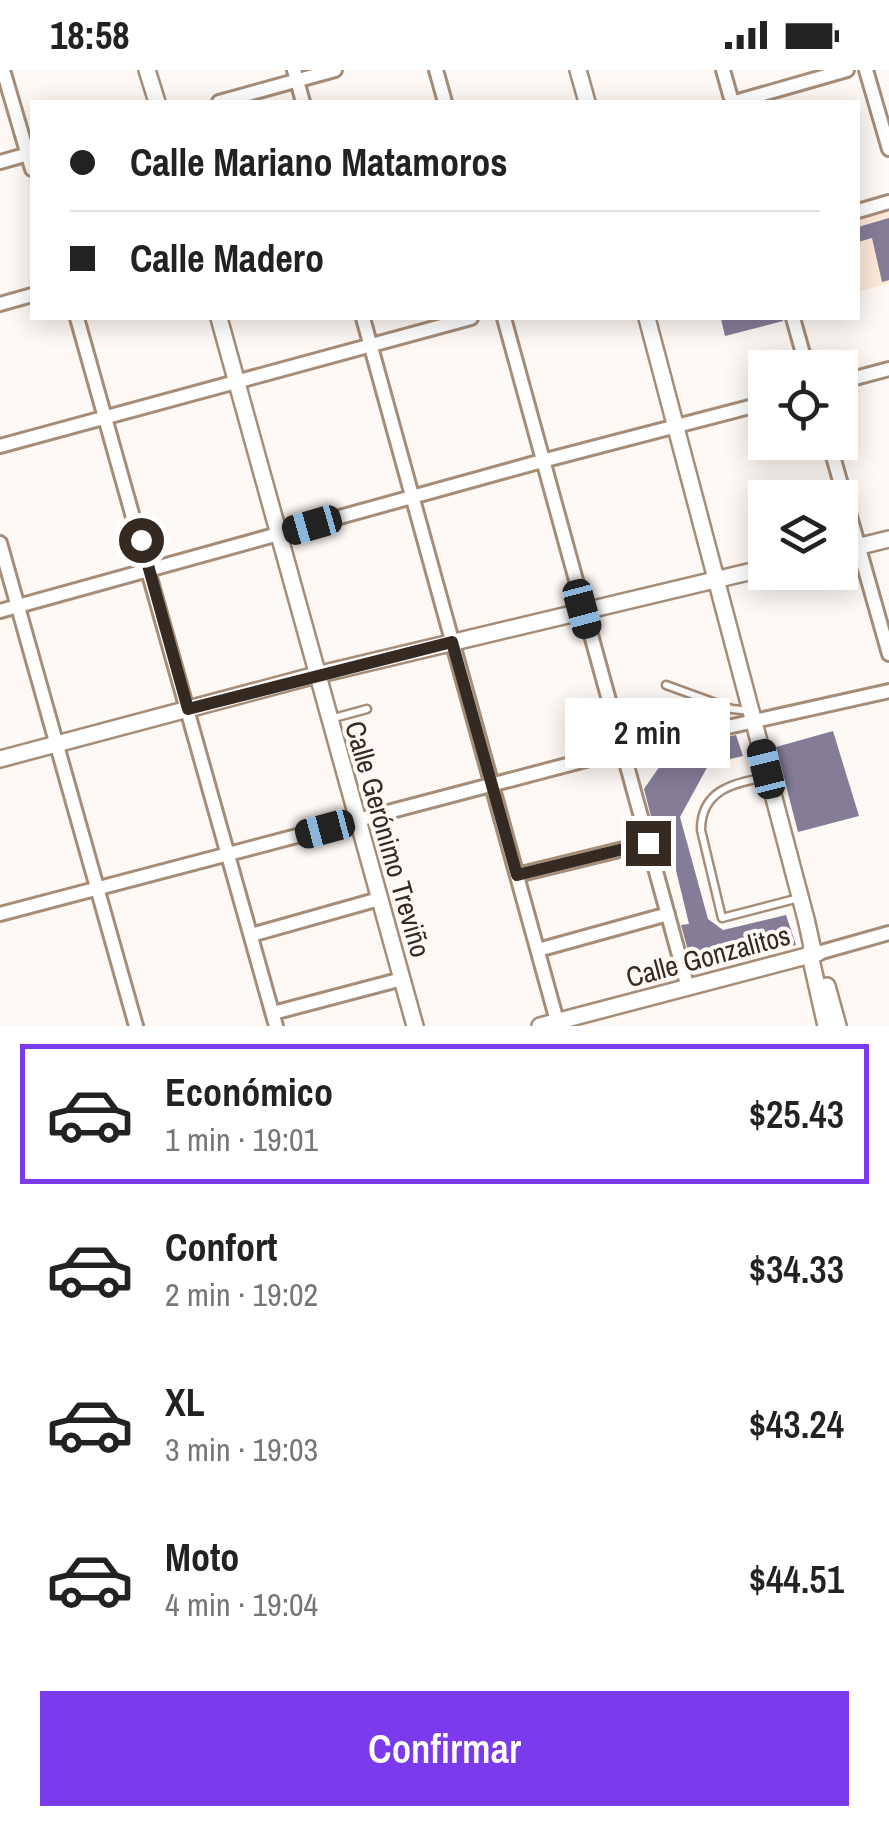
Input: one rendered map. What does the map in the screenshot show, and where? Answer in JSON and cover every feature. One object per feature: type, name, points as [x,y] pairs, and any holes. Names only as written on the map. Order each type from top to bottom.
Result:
[{"type":"street","points":[[0,162],[30,154],[3,70]]},
{"type":"street","points":[[147,70],[156,100]]},
{"type":"street","points":[[225,100],[296,75],[335,70]]},
{"type":"street","points":[[436,70],[444,100]]},
{"type":"street","points":[[578,70],[586,100]]},
{"type":"street","points":[[723,70],[733,100]]},
{"type":"street","points":[[741,100],[847,70]]},
{"type":"street","points":[[866,70],[889,149]]},
{"type":"street","points":[[296,75],[302,100]]},
{"type":"street","points":[[860,209],[889,202]]},
{"type":"street","points":[[0,304],[30,296]]},
{"type":"street","points":[[78,320],[274,1019],[402,979]]},
{"type":"street","name":"Calle Gerónimo Treviño","points":[[220,320],[415,1026]]},
{"type":"street","points":[[364,320],[557,1022]]},
{"type":"street","points":[[0,446],[464,320]]},
{"type":"street","points":[[505,320],[688,988]]},
{"type":"street","points":[[648,320],[800,898],[826,1026]]},
{"type":"street","points":[[794,320],[802,350]]},
{"type":"street","points":[[858,377],[889,369]]},
{"type":"street","points":[[0,612],[748,408]]},
{"type":"street","points":[[834,460],[889,654]]},
{"type":"street","points":[[860,546],[889,540]]},
{"type":"street","points":[[0,543],[136,1026]]},
{"type":"street","points":[[0,759],[316,675],[748,572]]},
{"type":"street","points":[[0,914],[753,717],[889,691]]},
{"type":"street","points":[[517,875],[648,843]]},
{"type":"street","points":[[251,935],[380,899]]},
{"type":"street","points":[[538,950],[668,914]]},
{"type":"street","name":"Calle Gonzalitos","points":[[540,1026],[889,933]]},
{"type":"street","points":[[813,951],[838,1026]]},
{"type":"lane","points":[[666,685],[753,717]]},
{"type":"lane","points":[[328,719],[368,709]]},
{"type":"lane","points":[[768,776],[722,788],[708,801],[702,815],[701,830],[722,918],[800,898]]},
{"type":"shaded area","points":[[889,210],[889,283],[860,291],[860,218]]},
{"type":"building","points":[[889,218],[889,280],[882,282],[872,238],[860,241],[860,226]]},
{"type":"building","points":[[721,320],[783,320],[783,321],[725,336]]},
{"type":"building","points":[[833,731],[859,816],[798,832],[776,747]]},
{"type":"building","points":[[736,735],[743,756],[709,764],[680,817],[708,919],[723,930],[786,915],[796,945],[694,972],[681,925],[689,924],[665,825],[654,828],[644,789],[671,750]]},
{"type":"route","points":[[141,540],[188,709],[452,642],[517,875],[648,843]]}]
